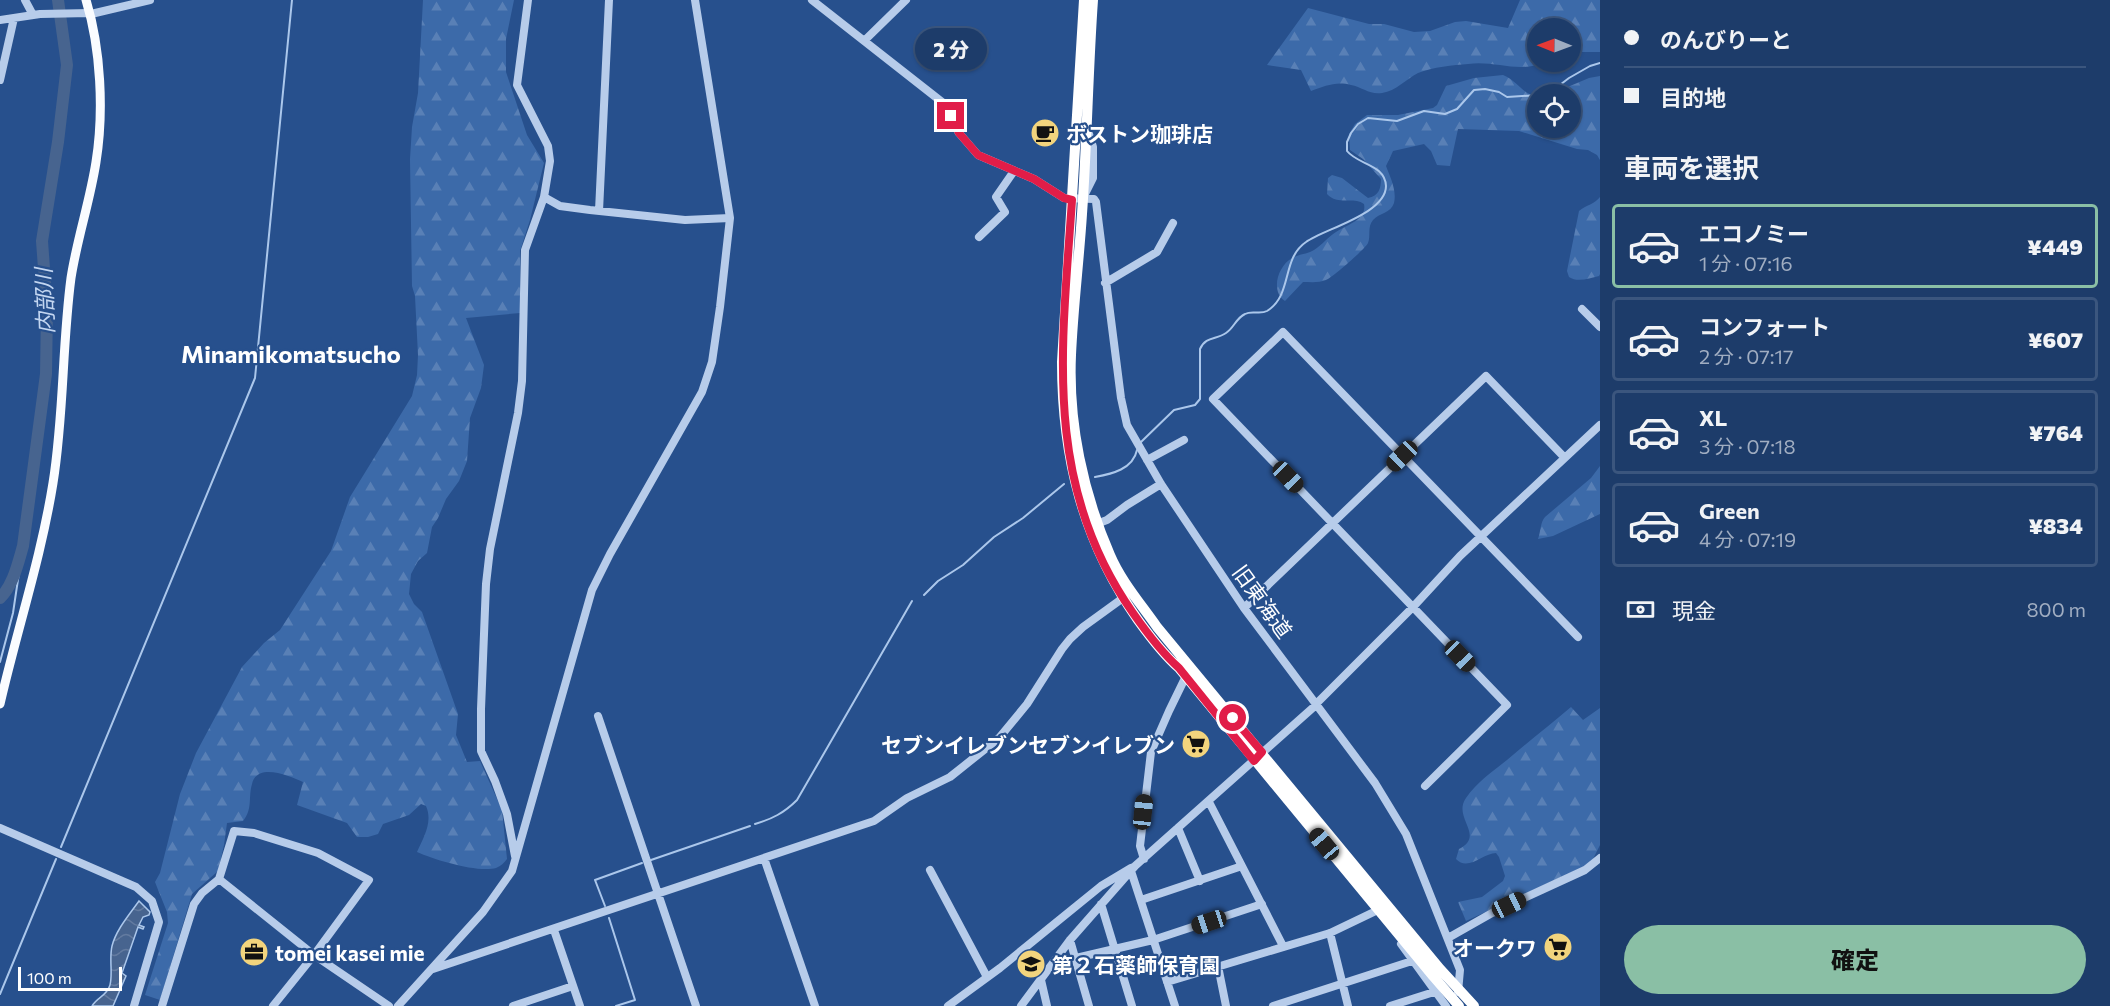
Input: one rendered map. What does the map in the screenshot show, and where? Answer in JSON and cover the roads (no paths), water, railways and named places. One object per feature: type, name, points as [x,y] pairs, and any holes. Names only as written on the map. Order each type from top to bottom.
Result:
[{"type":"highway","points":[[1083,200],[1084,0]]},
{"type":"highway","points":[[1093,0],[1083,200],[1063,340],[1067,447],[1085,516],[1099,554],[1123,598],[1159,648],[1188,672],[1262,752],[1455,1002]]},
{"type":"highway","points":[[1066,389],[1086,485],[1110,555],[1131,592],[1254,761],[1455,1002],[1474,1006]]},
{"type":"main road","points":[[0,704],[32,583],[53,484],[60,435],[71,281],[96,164],[98,57],[86,0]]},
{"type":"street","points":[[25,0],[36,14]]},
{"type":"street","points":[[0,20],[36,14],[90,13],[150,0]]},
{"type":"street","points":[[516,858],[505,807],[481,751],[481,709],[484,621],[490,549],[522,390],[525,246],[544,197],[550,155],[517,85],[528,0]]},
{"type":"street","points":[[598,211],[609,0]]},
{"type":"street","points":[[398,1006],[498,893],[512,871],[592,590],[702,392],[710,373],[730,218],[695,0]]},
{"type":"street","points":[[812,0],[942,102],[959,133],[978,155],[1034,179],[1064,198],[1083,200],[1093,178],[1093,147],[1086,127]]},
{"type":"street","points":[[864,41],[906,0]]},
{"type":"street","points":[[0,80],[14,18]]},
{"type":"street","points":[[979,237],[1005,213],[996,197],[1014,171]]},
{"type":"street","points":[[544,197],[560,206],[598,211],[685,220],[730,218]]},
{"type":"street","name":"旧東海道","points":[[1083,200],[1097,211],[1125,419],[1161,484],[1244,609],[1375,783],[1406,834],[1460,970],[1455,1002]]},
{"type":"street","points":[[1106,283],[1157,252],[1173,223]]},
{"type":"street","points":[[1582,309],[1600,327]]},
{"type":"street","points":[[1425,786],[1508,705],[1213,399],[1283,332],[1578,637]]},
{"type":"street","points":[[1244,609],[1486,376],[1564,457]]},
{"type":"street","points":[[1021,1006],[1070,940],[1133,869],[1316,704],[1480,537],[1600,425]]},
{"type":"street","points":[[1147,460],[1184,440]]},
{"type":"street","points":[[1099,523],[1161,484]]},
{"type":"street","points":[[432,970],[874,821],[907,798],[950,777],[999,738],[1070,639],[1123,598]]},
{"type":"street","points":[[1144,859],[1140,846],[1151,752],[1188,672]]},
{"type":"street","points":[[598,716],[696,1006]]},
{"type":"street","points":[[1209,802],[1283,946]]},
{"type":"street","points":[[0,828],[136,886],[148,895],[155,906],[159,922],[134,1006]]},
{"type":"street","points":[[1179,828],[1200,881]]},
{"type":"street","points":[[162,1006],[194,904],[202,892],[219,879],[234,831],[254,833],[318,853],[369,880],[273,1006]]},
{"type":"street","points":[[764,858],[815,1006]]},
{"type":"street","points":[[1448,938],[1492,913],[1585,870],[1600,858]]},
{"type":"street","points":[[1141,900],[1242,866]]},
{"type":"street","points":[[1133,869],[1175,1006]]},
{"type":"street","points":[[948,1006],[1101,886],[1133,869]]},
{"type":"street","points":[[930,870],[987,977]]},
{"type":"street","points":[[219,879],[314,955],[389,1006]]},
{"type":"street","points":[[1101,904],[1132,1006]]},
{"type":"street","points":[[1076,958],[1153,940],[1262,904]]},
{"type":"street","points":[[1167,981],[1330,933],[1378,910]]},
{"type":"street","points":[[1389,923],[1434,992],[1455,1002]]},
{"type":"street","points":[[554,930],[580,1006]]},
{"type":"street","points":[[1330,933],[1348,1006]]},
{"type":"street","points":[[1070,940],[1089,1006]]},
{"type":"street","points":[[1274,1006],[1412,961]]},
{"type":"street","points":[[1218,966],[1226,1006]]},
{"type":"street","points":[[1041,980],[1047,1006]]},
{"type":"street","points":[[513,1006],[573,986]]},
{"type":"street","points":[[1390,1006],[1434,992]]},
{"type":"street","points":[[1306,996],[1308,1006]]},
{"type":"water","points":[[139,901],[150,912],[149,915],[143,917],[139,925],[144,927],[143,929],[138,927],[122,973],[126,976],[113,1006],[92,1006],[109,989],[111,951],[116,934]]},
{"type":"waterway","name":"内部川","points":[[0,598],[12,581],[23,546],[46,374],[47,309],[42,241],[58,142],[67,65],[58,0]]},
{"type":"waterway","points":[[61,847],[255,378],[292,0]]},
{"type":"waterway","points":[[1561,84],[1590,66],[1600,63]]},
{"type":"waterway","points":[[1141,442],[1174,410],[1195,405],[1200,399],[1200,349],[1202,345],[1226,333],[1245,314],[1267,311],[1281,296],[1298,249],[1315,237],[1365,213],[1383,196],[1386,186],[1381,173],[1347,151],[1347,142],[1358,124],[1368,118],[1397,121],[1424,111],[1445,114],[1457,109],[1474,90],[1485,89],[1499,92],[1507,97],[1527,96]]},
{"type":"waterway","points":[[1095,477],[1121,470],[1131,462],[1137,450]]},
{"type":"waterway","points":[[924,595],[938,581],[963,565],[994,537],[1023,518],[1064,484]]},
{"type":"waterway","points":[[0,662],[13,613],[23,546]]},
{"type":"waterway","points":[[755,824],[777,815],[797,800],[912,601]]},
{"type":"waterway","points":[[651,860],[750,826]]},
{"type":"waterway","points":[[0,994],[56,859]]},
{"type":"waterway","points":[[605,906],[595,880],[642,863]]},
{"type":"waterway","points":[[609,918],[635,1000],[616,1006]]},
{"type":"place","name":"ボストン珈琲店","points":[[1045,133]]},
{"type":"place","name":"セブンイレブンセブンイレブン","points":[[1196,744]]},
{"type":"place","name":"オークワ","points":[[1558,947]]},
{"type":"place","name":"tomei kasei mie","points":[[254,952]]},
{"type":"place","name":"第２石薬師保育園","points":[[1031,964]]},
{"type":"district","name":"Minamikomatsucho","points":[[291,353]]}]
